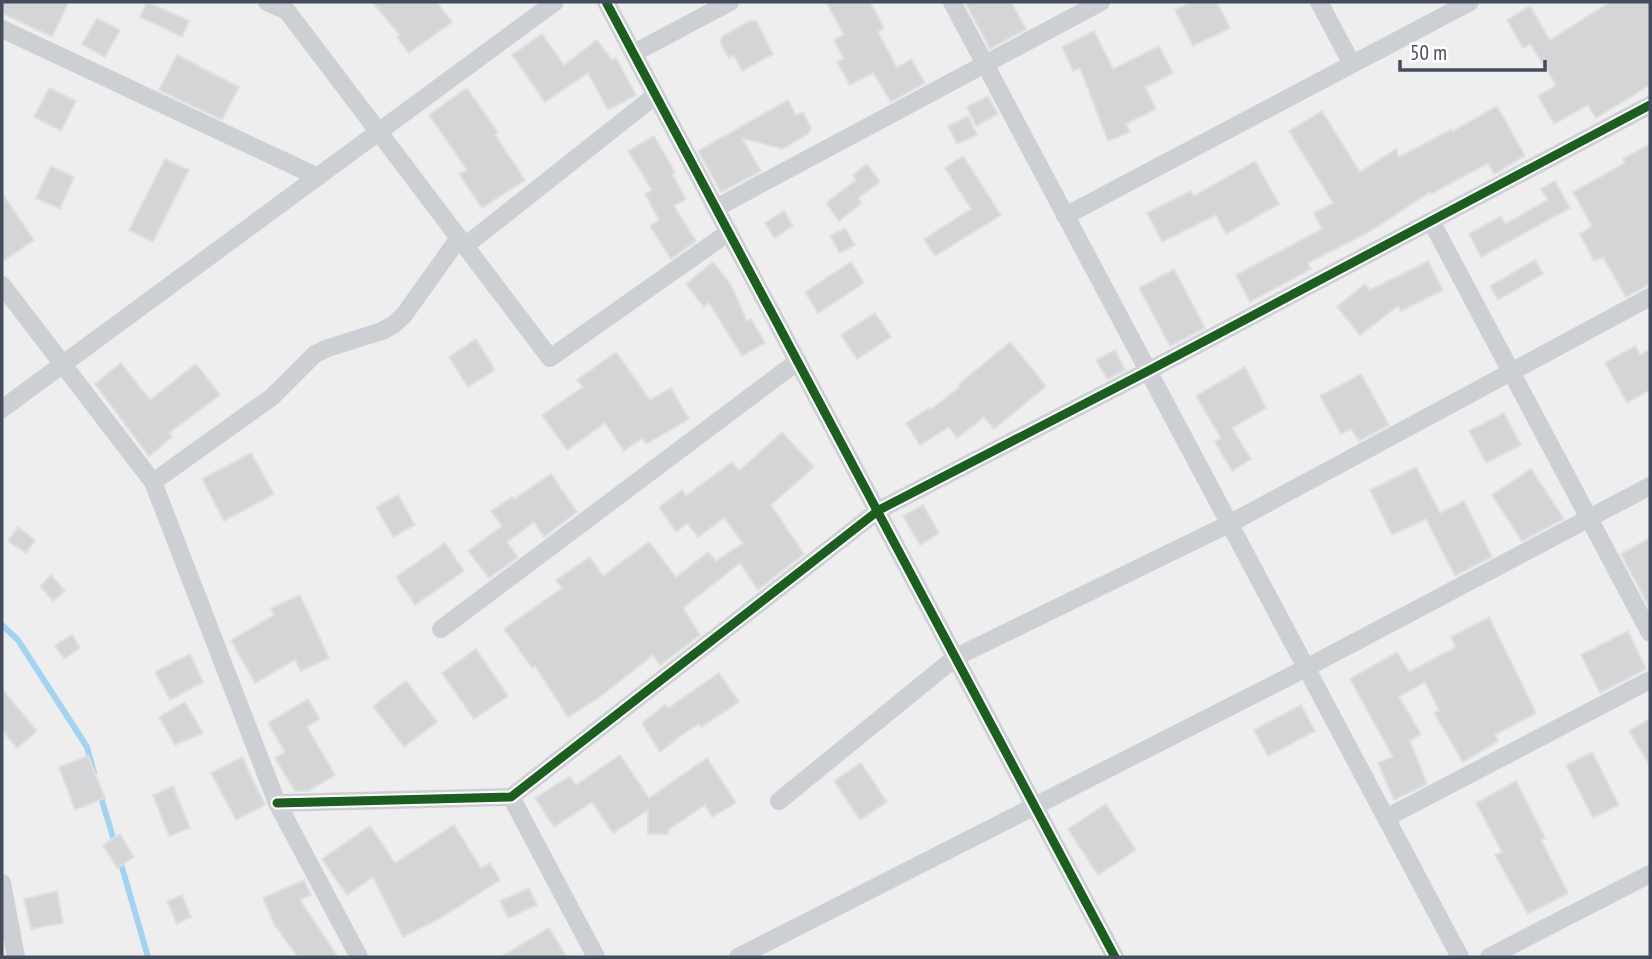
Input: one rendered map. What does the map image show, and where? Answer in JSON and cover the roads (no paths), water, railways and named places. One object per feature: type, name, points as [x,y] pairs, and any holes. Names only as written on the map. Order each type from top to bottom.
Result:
[{"type":"street","points":[[267,2],[294,7],[379,132],[550,358],[729,232]]},
{"type":"street","points":[[2,409],[555,2]]},
{"type":"street","points":[[606,2],[1115,957]]},
{"type":"street","points":[[634,53],[730,2]]},
{"type":"street","points":[[952,2],[1460,957]]},
{"type":"street","points":[[716,208],[1101,2]]},
{"type":"street","points":[[1319,2],[1352,64]]},
{"type":"street","points":[[1066,216],[1470,2]]},
{"type":"street","points":[[2,29],[318,177]]},
{"type":"street","points":[[153,482],[272,397],[314,354],[393,325],[462,242],[656,95]]},
{"type":"street","points":[[277,803],[511,797],[878,510],[1148,371],[1650,104]]},
{"type":"street","points":[[1431,221],[1650,633]]},
{"type":"street","points":[[2,285],[153,482],[277,803],[359,957]]},
{"type":"street","points":[[779,801],[956,657],[1229,524],[1650,297]]},
{"type":"street","points":[[441,629],[798,361]]},
{"type":"street","points":[[738,957],[1306,668],[1650,486]]},
{"type":"street","points":[[1386,818],[1650,680]]},
{"type":"street","points":[[511,797],[596,957]]},
{"type":"street","points":[[1489,957],[1650,874]]},
{"type":"street","points":[[2,883],[16,957]]},
{"type":"waterway","points":[[2,625],[18,640],[87,747],[94,773]]},
{"type":"waterway","points":[[100,794],[115,844]]},
{"type":"waterway","points":[[119,857],[148,957]]}]
